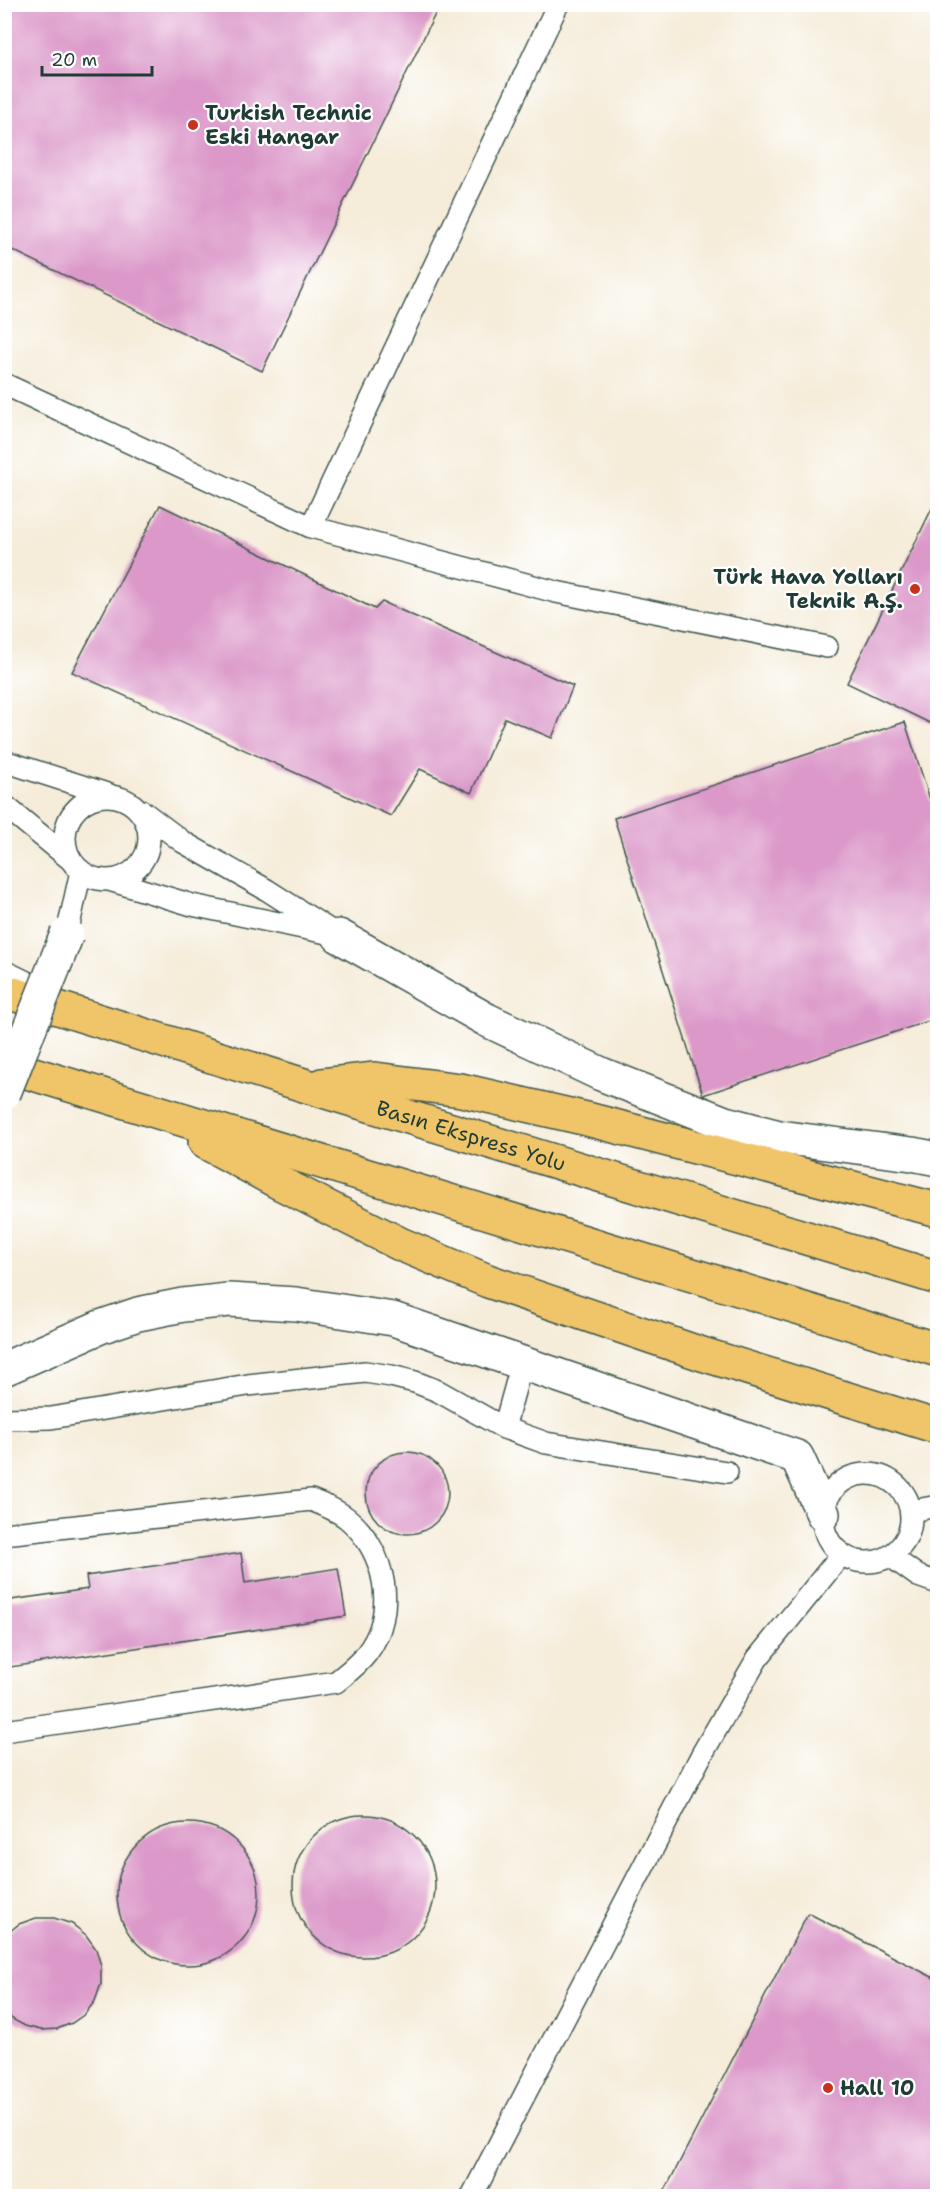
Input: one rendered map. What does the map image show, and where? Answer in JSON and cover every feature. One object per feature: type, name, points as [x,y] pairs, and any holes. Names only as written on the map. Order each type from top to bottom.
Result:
[{"type":"main road","name":"Basın Ekspress Yolu","points":[[4,991],[310,1087],[938,1278]]},
{"type":"main road","points":[[4,1065],[938,1350]]},
{"type":"main road","points":[[310,1087],[375,1079],[461,1090],[587,1119],[938,1210]]},
{"type":"main road","points":[[143,1108],[278,1182],[390,1239],[488,1281],[699,1353],[938,1428]]},
{"type":"street","points":[[4,1093],[67,934]]},
{"type":"street","points":[[339,936],[487,1020],[601,1074],[724,1123],[779,1137],[912,1154],[938,1160]]},
{"type":"street","points":[[4,1369],[91,1331],[138,1314],[183,1305],[230,1300],[296,1304],[393,1319],[797,1457],[823,1514]]},
{"type":"lane","points":[[311,527],[558,4]]},
{"type":"lane","points":[[4,384],[311,527],[556,592],[827,646]]},
{"type":"lane","points":[[4,761],[124,799],[183,842],[267,890],[339,936]]},
{"type":"lane","points":[[110,795],[95,797],[82,804],[71,816],[66,830],[65,846],[90,873],[122,878],[141,864],[150,840],[149,828],[144,816],[136,806]]},
{"type":"lane","points":[[4,805],[90,873],[192,905],[339,936]]},
{"type":"lane","points":[[67,934],[90,873]]},
{"type":"lane","points":[[4,971],[113,1024]]},
{"type":"lane","points":[[504,1428],[522,1363]]},
{"type":"lane","points":[[4,1419],[51,1418],[248,1385],[364,1372],[391,1376],[438,1391],[504,1428],[546,1443],[727,1472]]},
{"type":"lane","points":[[873,1474],[897,1486],[906,1497],[911,1511],[910,1528],[903,1544],[890,1556],[874,1562],[857,1562],[841,1555],[830,1543],[823,1514],[834,1489],[845,1480],[858,1475],[873,1474]]},
{"type":"lane","points":[[4,1534],[311,1500],[330,1507],[347,1518],[362,1533],[374,1550],[381,1569],[385,1591],[378,1633],[368,1652],[353,1669],[336,1682],[4,1731]]},
{"type":"lane","points":[[911,1511],[938,1506]]},
{"type":"lane","points":[[472,2196],[702,1754],[757,1659],[841,1555]]},
{"type":"lane","points":[[890,1556],[918,1576],[938,1583]]},
{"type":"building","name":"Turkish Technic Eski Hangar","points":[[4,4],[440,4],[262,371],[4,246]]},
{"type":"building","name":"Türk Hava Yolları Teknik A.Ş.","points":[[938,496],[938,727],[847,683]]},
{"type":"building","points":[[160,505],[375,609],[382,602],[573,686],[552,738],[505,718],[471,793],[420,769],[391,816],[72,672]]},
{"type":"building","points":[[905,722],[938,824],[938,1018],[703,1095],[614,818]]},
{"type":"building","points":[[407,1452],[423,1455],[436,1464],[445,1477],[448,1493],[445,1509],[436,1522],[423,1531],[407,1534],[391,1531],[378,1522],[369,1509],[366,1493],[369,1477],[378,1464],[391,1455]]},
{"type":"building","points":[[241,1553],[245,1583],[338,1568],[346,1616],[4,1668],[4,1601],[88,1589],[86,1576]]},
{"type":"building","points":[[364,1815],[391,1821],[414,1836],[429,1859],[435,1886],[429,1913],[414,1936],[391,1951],[364,1957],[337,1951],[314,1936],[299,1913],[293,1886],[299,1859],[314,1836],[337,1821]]},
{"type":"building","points":[[188,1823],[202,1824],[215,1829],[238,1844],[253,1867],[258,1880],[258,1908],[253,1921],[238,1944],[215,1959],[202,1964],[188,1965],[174,1964],[161,1959],[138,1944],[123,1921],[118,1908],[117,1894],[118,1880],[123,1867],[138,1844],[161,1829],[174,1824]]},
{"type":"building","name":"Hall 10","points":[[808,1913],[938,1980],[938,2196],[662,2196]]},
{"type":"building","points":[[36,1918],[54,1918],[72,1924],[86,1935],[96,1949],[101,1966],[101,1984],[95,2001],[85,2014],[57,2029],[41,2030],[25,2026],[12,2019],[4,2011],[4,1936],[19,1924]]},
{"type":"place","name":"Turkish Technic Eski Hangar","points":[[193,125]]},
{"type":"place","name":"Türk Hava Yolları Teknik A.Ş.","points":[[915,589]]},
{"type":"place","name":"Hall 10","points":[[828,2088]]}]
